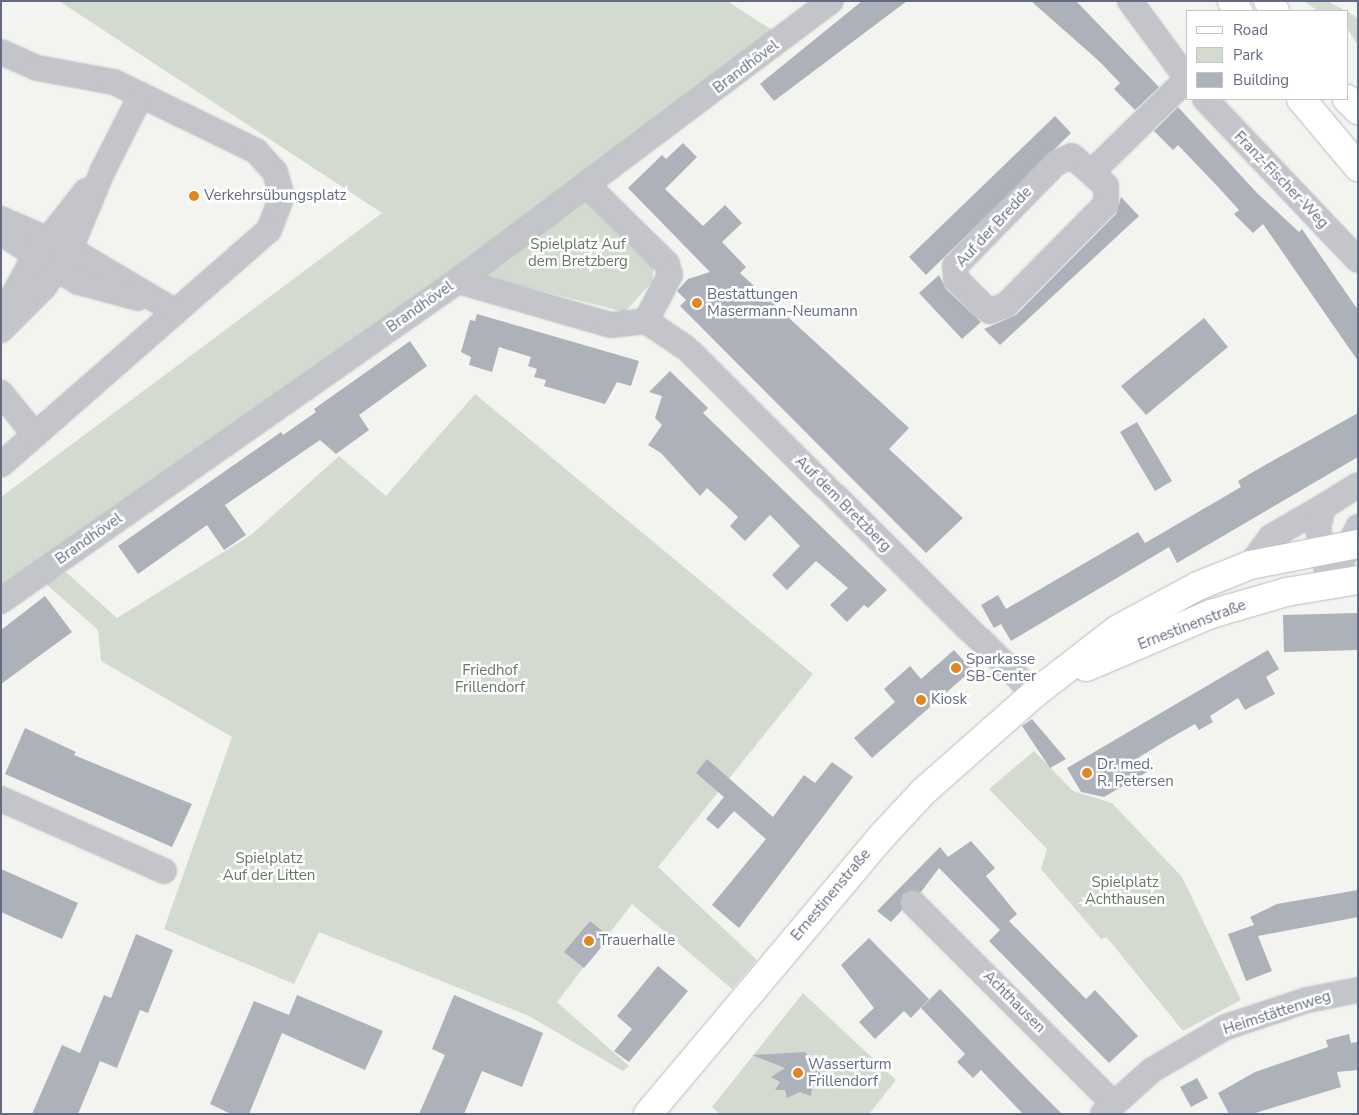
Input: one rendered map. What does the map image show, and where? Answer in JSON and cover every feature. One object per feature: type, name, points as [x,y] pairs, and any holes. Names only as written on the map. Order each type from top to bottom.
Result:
[{"type":"main road","points":[[1301,100],[1358,167]]},
{"type":"main road","points":[[1348,100],[1358,110]]},
{"type":"main road","name":"Ernestinenstraße","points":[[648,1114],[883,834],[924,791],[1034,694],[1118,629],[1198,586],[1250,566],[1323,549],[1355,539]]},
{"type":"main road","name":"Ernestinenstraße","points":[[1034,694],[1211,614],[1286,592],[1358,580]]},
{"type":"street","name":"Brandhövel","points":[[1,601],[458,281],[831,1]]},
{"type":"street","points":[[1130,1],[1186,79]]},
{"type":"street","points":[[1,52],[37,68],[100,78],[141,95],[256,151],[275,172],[282,196],[269,230],[166,307],[35,435],[1,465]]},
{"type":"street","points":[[1093,171],[1186,81]]},
{"type":"street","points":[[1,330],[57,269],[70,249],[103,170],[141,95]]},
{"type":"street","name":"Franz-Fischer-Weg","points":[[1206,100],[1358,260]]},
{"type":"street","name":"Auf der Bredde","points":[[1072,156],[1093,171],[1108,195],[1101,212],[1006,305],[990,311],[956,279],[953,272],[960,259],[1063,158],[1072,156]]},
{"type":"street","points":[[1,318],[42,247],[103,170]]},
{"type":"street","points":[[458,281],[610,325],[646,321],[670,275],[667,264],[587,186]]},
{"type":"street","points":[[1,219],[42,247],[57,269],[78,282],[166,307]]},
{"type":"street","points":[[1,233],[42,247],[70,249],[166,307]]},
{"type":"street","name":"Auf dem Bretzberg","points":[[646,321],[686,348],[1034,694]]},
{"type":"street","points":[[1,392],[35,435]]},
{"type":"street","points":[[1250,566],[1272,537],[1358,485]]},
{"type":"street","points":[[1324,507],[1318,529],[1330,584]]},
{"type":"street","points":[[1330,584],[1355,539]]},
{"type":"street","points":[[1,799],[164,871]]},
{"type":"street","name":"Achthausen","points":[[914,903],[1108,1108]]},
{"type":"street","name":"Heimstättenweg","points":[[1108,1108],[1152,1070],[1226,1027],[1307,1000],[1358,990]]},
{"type":"green space","points":[[59,1],[727,1],[775,32],[549,202],[1,592],[1,497],[382,213]]},
{"type":"green space","points":[[1304,1],[1327,1],[1344,10],[1317,10]]},
{"type":"green space","points":[[1349,13],[1358,18],[1358,45],[1349,32]]},
{"type":"green space","name":"Spielplatz Auf dem Bretzberg","points":[[585,191],[654,266],[652,282],[625,312],[472,274]]},
{"type":"green space","name":"Friedhof Frillendorf","points":[[475,394],[813,674],[658,867],[757,960],[732,989],[632,904],[557,1002],[629,1066],[623,1071],[529,1016],[319,932],[294,984],[164,929],[232,737],[101,661],[98,630],[45,583],[66,572],[117,618],[251,535],[339,456],[386,496]]},
{"type":"green space","name":"Spielplatz Achthausen","points":[[1034,751],[1073,791],[1112,803],[1182,877],[1241,1000],[1183,1031],[1106,937],[1101,939],[1041,869],[1047,849],[989,789]]},
{"type":"green space","points":[[803,993],[896,1080],[869,1114],[720,1114],[712,1107]]},
{"type":"building","points":[[862,1],[907,1],[774,101],[760,84]]},
{"type":"building","points":[[1031,1],[1076,1],[1159,87],[1135,110],[1114,89],[1120,83],[1100,62]]},
{"type":"building","points":[[1178,107],[1257,193],[1299,232],[1302,229],[1358,310],[1358,361],[1263,224],[1253,233],[1234,214],[1239,210],[1178,145],[1173,150],[1154,131]]},
{"type":"building","points":[[1055,116],[1071,133],[926,275],[909,257]]},
{"type":"building","points":[[683,143],[697,157],[665,189],[703,226],[725,205],[742,223],[722,242],[746,267],[740,273],[909,428],[889,449],[963,518],[926,553],[680,306],[686,300],[677,291],[688,279],[710,272],[628,188],[662,155],[666,159]]},
{"type":"building","points":[[1121,197],[1139,216],[1000,345],[984,329],[1016,315],[1116,214]]},
{"type":"building","points":[[939,275],[946,289],[981,322],[962,339],[919,293]]},
{"type":"building","points":[[477,314],[639,361],[631,386],[617,382],[605,404],[544,386],[546,380],[534,377],[537,369],[528,366],[531,357],[499,347],[492,372],[469,365],[471,357],[461,352],[470,320],[475,321]]},
{"type":"building","points":[[1204,318],[1228,347],[1146,415],[1121,386]]},
{"type":"building","points":[[410,341],[427,366],[359,415],[369,430],[336,454],[320,440],[225,505],[246,535],[224,550],[207,525],[138,574],[118,546],[281,432],[283,435],[316,412],[314,409]]},
{"type":"building","points":[[670,371],[708,408],[703,413],[887,590],[868,608],[864,605],[847,622],[830,605],[848,588],[816,561],[787,590],[772,575],[800,546],[770,515],[745,541],[730,526],[738,517],[735,514],[707,488],[700,496],[661,453],[648,445],[662,425],[655,418],[662,396],[649,392]]},
{"type":"building","points":[[1358,413],[1358,457],[1177,563],[1169,547],[1011,641],[1001,624],[994,628],[981,605],[998,595],[1006,609],[1138,532],[1145,543],[1241,487],[1238,481]]},
{"type":"building","points":[[1137,422],[1172,481],[1155,491],[1120,432]]},
{"type":"building","points":[[45,596],[72,632],[1,684],[1,630]]},
{"type":"building","points":[[1358,613],[1358,650],[1284,652],[1283,615]]},
{"type":"building","points":[[954,650],[972,670],[872,758],[854,738],[895,702],[884,689],[910,666],[921,679]]},
{"type":"building","points":[[1268,650],[1279,669],[1266,677],[1275,694],[1245,710],[1238,698],[1210,716],[1213,722],[1199,730],[1195,724],[1167,740],[1138,758],[1147,772],[1104,797],[1081,792],[1067,768]]},
{"type":"building","points":[[1032,719],[1066,759],[1050,768],[1022,726]]},
{"type":"building","points":[[25,728],[76,752],[74,755],[192,804],[172,847],[5,774]]},
{"type":"building","points":[[707,759],[773,817],[804,775],[815,783],[832,762],[853,777],[739,928],[712,905],[766,839],[734,811],[718,829],[706,819],[724,797],[696,773]]},
{"type":"building","points":[[971,841],[995,868],[986,876],[1017,914],[1009,921],[1086,999],[1095,990],[1138,1036],[1109,1063],[989,941],[1000,930],[939,868],[921,892],[903,894],[902,910],[891,922],[877,911],[940,847],[948,857]]},
{"type":"building","points":[[1,869],[78,903],[62,939],[1,912]]},
{"type":"building","points":[[1358,890],[1358,917],[1258,936],[1272,971],[1246,981],[1228,934],[1254,925],[1250,917],[1277,904]]},
{"type":"building","name":"Trauerhalle","points":[[590,921],[610,937],[584,968],[564,952]]},
{"type":"building","points":[[136,934],[173,950],[148,1013],[140,1010],[117,1068],[100,1061],[78,1114],[32,1114],[62,1045],[80,1053],[104,995],[111,998]]},
{"type":"building","points":[[869,938],[929,999],[911,1018],[904,1011],[875,1039],[859,1022],[874,1008],[841,965]]},
{"type":"building","points":[[658,966],[688,991],[629,1062],[614,1051],[632,1029],[617,1016]]},
{"type":"building","points":[[940,989],[1062,1114],[1023,1114],[981,1070],[973,1078],[957,1062],[965,1054],[921,1008]]},
{"type":"building","points":[[297,995],[383,1031],[365,1070],[282,1033],[249,1114],[231,1114],[210,1104],[254,1001],[289,1015]]},
{"type":"building","points":[[454,995],[543,1033],[522,1087],[482,1071],[464,1114],[419,1114],[445,1055],[432,1049]]},
{"type":"building","points":[[1349,1034],[1351,1043],[1358,1042],[1358,1070],[1337,1072],[1341,1087],[1252,1114],[1229,1114],[1218,1093],[1255,1072],[1328,1047],[1326,1040]]},
{"type":"building","name":"Wasserturm Frillendorf","points":[[806,1052],[809,1059],[817,1059],[815,1068],[823,1072],[813,1081],[811,1096],[800,1092],[787,1098],[785,1090],[775,1090],[780,1082],[771,1077],[785,1068],[752,1055]]},
{"type":"building","points":[[1197,1078],[1208,1098],[1191,1107],[1180,1087]]},
{"type":"place","name":"Verkehrsübungsplatz","points":[[194,196]]},
{"type":"place","name":"Bestattungen Masermann-Neumann","points":[[697,303]]},
{"type":"place","name":"Sparkasse SB-Center","points":[[956,668]]},
{"type":"place","name":"Kiosk","points":[[921,700]]},
{"type":"place","name":"Dr. med. R. Petersen","points":[[1087,773]]},
{"type":"place","name":"Trauerhalle","points":[[589,941]]},
{"type":"place","name":"Wasserturm Frillendorf","points":[[798,1073]]},
{"type":"park label","name":"Spielplatz Auf der Litten","points":[[269,866]]}]
